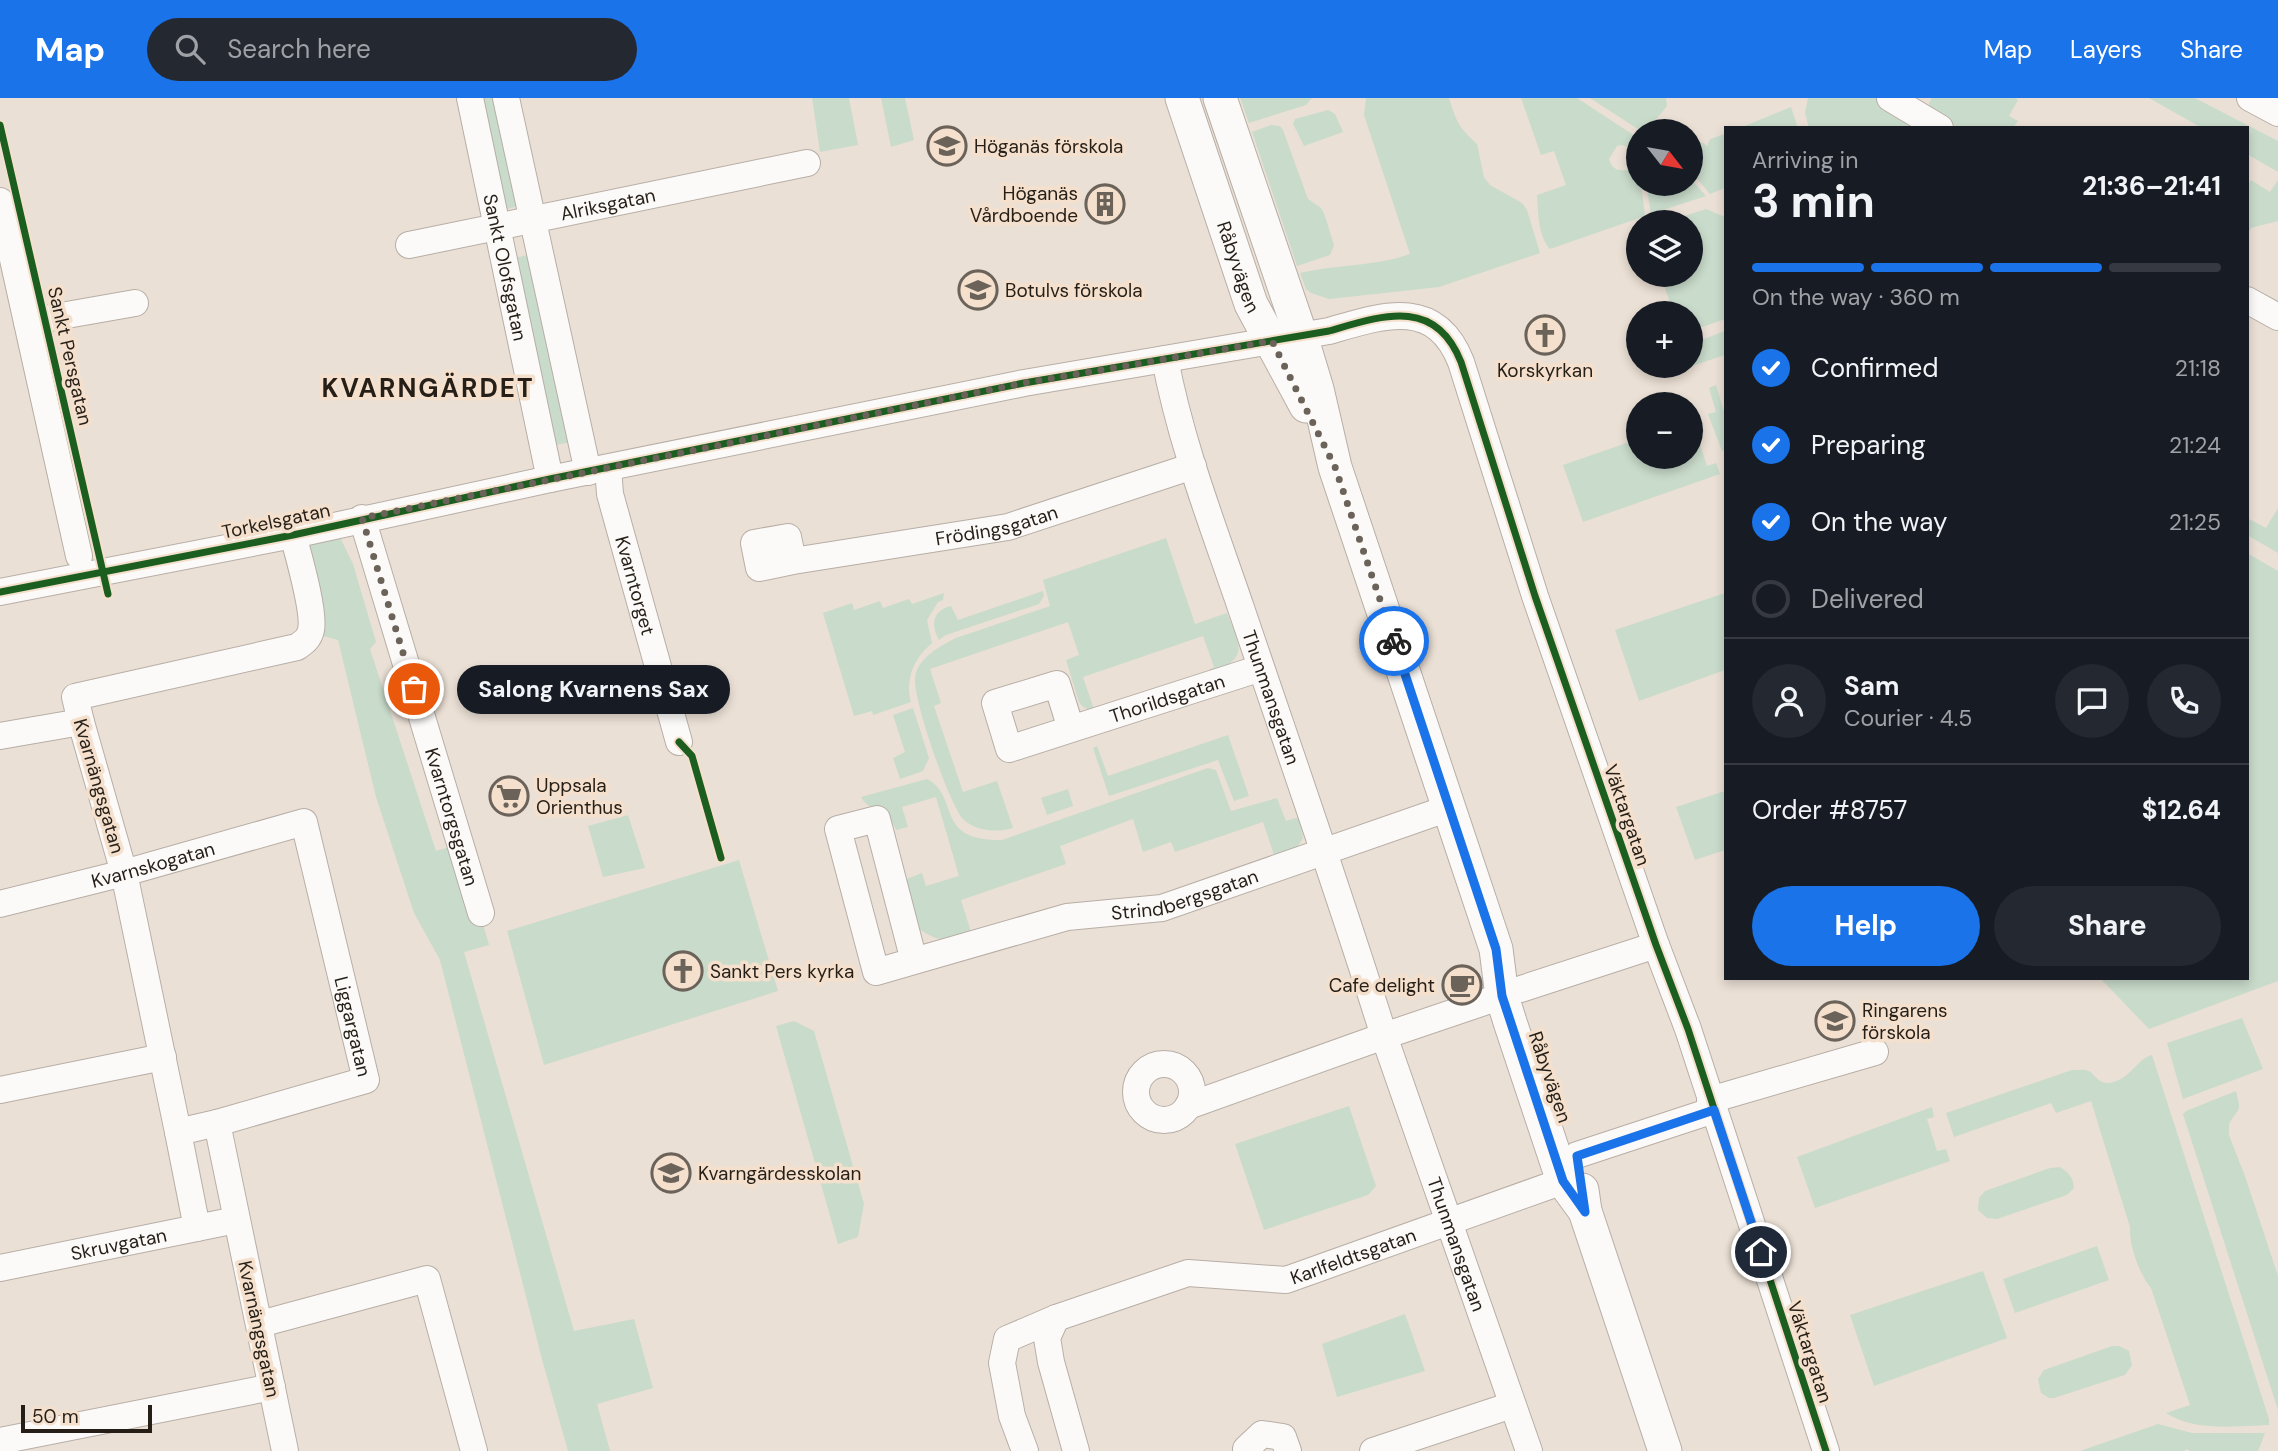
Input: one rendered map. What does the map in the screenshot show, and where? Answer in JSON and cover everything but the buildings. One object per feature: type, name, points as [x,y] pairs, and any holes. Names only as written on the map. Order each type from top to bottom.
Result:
[{"type":"main road","name":"Råbyvägen","points":[[1182,98],[1251,304],[1286,338],[1317,389],[1335,467],[1665,1451]]},
{"type":"main road","name":"Råbyvägen","points":[[1220,98],[1286,338]]},
{"type":"street","name":"Sankt Olofsgatan","points":[[470,98],[550,479]]},
{"type":"street","name":"Sankt Olofsgatan","points":[[506,98],[532,220],[598,470]]},
{"type":"street","points":[[1890,98],[1937,126]]},
{"type":"street","points":[[2250,98],[2278,113]]},
{"type":"street","name":"Alriksgatan","points":[[409,245],[807,163]]},
{"type":"street","name":"Sankt Persgatan","points":[[0,201],[79,556]]},
{"type":"street","points":[[2249,301],[2278,317]]},
{"type":"street","points":[[27,322],[135,303]]},
{"type":"street","name":"Väktargatan","points":[[1286,338],[1329,331],[1374,317],[1401,316],[1415,317],[1431,323],[1452,342],[1535,596],[1688,1030],[1826,1451]]},
{"type":"street","name":"Torkelsgatan","points":[[0,592],[293,535],[362,518],[1024,383],[1286,338]]},
{"type":"street","name":"Thunmansgatan","points":[[1165,359],[1193,466],[1324,851],[1413,1124],[1450,1222],[1529,1451]]},
{"type":"street","name":"Frödingsgatan","points":[[793,561],[1008,527],[1193,466]]},
{"type":"street","name":"Kvarntorget","points":[[598,470],[610,494],[679,742]]},
{"type":"street","name":"Kvarntorgsgatan","points":[[362,518],[481,913]]},
{"type":"street","name":"Kvarnängsgatan","points":[[197,1227],[124,873],[75,697],[298,647],[311,633],[312,624],[293,535]]},
{"type":"street","name":"Thorildsgatan","points":[[1071,729],[1261,668]]},
{"type":"street","points":[[0,736],[81,722]]},
{"type":"street","name":"Strindbergsgatan","points":[[914,961],[877,819],[838,829],[876,972],[1067,917],[1162,908],[1449,808]]},
{"type":"street","name":"Kvarnskogatan","points":[[0,904],[124,873],[304,822]]},
{"type":"street","name":"Liggargatan","points":[[217,1123],[366,1080],[304,822]]},
{"type":"street","points":[[1188,1106],[1511,992],[1656,945]]},
{"type":"street","points":[[1570,1168],[1712,1105],[1875,1052]]},
{"type":"street","points":[[0,1090],[163,1057]]},
{"type":"street","points":[[178,1132],[217,1123]]},
{"type":"street","name":"Kvarnängsgatan","points":[[217,1123],[285,1451]]},
{"type":"street","name":"Karlfeldtsgatan","points":[[1025,1451],[1012,1416],[1002,1363],[1007,1339],[1056,1318],[1188,1273],[1286,1280],[1450,1222],[1570,1168]]},
{"type":"street","name":"Skruvgatan","points":[[0,1268],[236,1220]]},
{"type":"street","points":[[260,1324],[427,1279],[474,1451]]},
{"type":"street","points":[[1056,1318],[1047,1338],[1076,1451]]},
{"type":"street","points":[[0,1441],[272,1387]]},
{"type":"street","points":[[1373,1451],[1512,1405]]},
{"type":"street","points":[[1247,1451],[1262,1434],[1283,1437],[1288,1451]]},
{"type":"green space","points":[[477,98],[500,98],[518,206],[507,209]]},
{"type":"green space","points":[[812,98],[849,98],[858,145],[820,152]]},
{"type":"green space","points":[[881,98],[905,98],[914,140],[891,147]]},
{"type":"green space","points":[[1240,98],[1312,98],[1306,105],[1249,123]]},
{"type":"green space","points":[[1366,98],[1449,98],[1459,124],[1477,144],[1484,177],[1490,185],[1522,203],[1527,210],[1540,253],[1439,287],[1329,299],[1306,289],[1300,273],[1383,261],[1410,254],[1364,115]]},
{"type":"green space","points":[[1521,98],[1577,98],[1626,130],[1626,147],[1617,146],[1609,159],[1615,169],[1626,170],[1626,196],[1642,196],[1644,210],[1626,210],[1626,223],[1550,249],[1541,231],[1537,195],[1566,185],[1554,151],[1541,155]]},
{"type":"green space","points":[[1590,98],[1666,98],[1667,106],[1657,119],[1626,119],[1626,121]]},
{"type":"green space","points":[[1808,98],[1878,98],[1911,120],[1907,126],[1808,126],[1805,113]]},
{"type":"green space","points":[[1932,98],[2015,98],[2018,100],[2009,116],[2018,121],[2014,126],[1956,126],[1930,110],[1929,103]]},
{"type":"green space","points":[[2149,98],[2195,98],[2278,141],[2278,172],[2249,155],[2249,126],[2198,126]]},
{"type":"green space","points":[[1791,107],[1797,126],[1745,126]]},
{"type":"green space","points":[[1328,110],[1335,114],[1343,132],[1304,146],[1293,124],[1295,119]]},
{"type":"green space","points":[[1271,125],[1280,126],[1283,130],[1308,199],[1324,213],[1334,245],[1330,255],[1297,266],[1252,132]]},
{"type":"green space","points":[[1724,134],[1724,188],[1710,194],[1703,186],[1703,143],[1707,146],[1710,139]]},
{"type":"green space","points":[[2251,180],[2270,192],[2278,180],[2278,221],[2251,228],[2249,231]]},
{"type":"green space","points":[[1703,193],[1706,196],[1663,210],[1650,210],[1648,196],[1703,196]]},
{"type":"green space","points":[[1706,209],[1724,217],[1724,319],[1703,327],[1703,301],[1669,301],[1665,287],[1703,287],[1703,210]]},
{"type":"green space","points":[[532,254],[570,442],[547,447],[510,259]]},
{"type":"green space","points":[[1724,331],[1724,355],[1703,362],[1703,339]]},
{"type":"green space","points":[[1716,385],[1724,412],[1722,451],[1708,414],[1716,412],[1709,388]]},
{"type":"green space","points":[[1626,443],[1626,469],[1703,469],[1703,454],[1707,466],[1716,463],[1720,474],[1583,522],[1563,465]]},
{"type":"green space","points":[[2278,508],[2278,553],[2249,536],[2249,519],[2266,528]]},
{"type":"green space","points":[[334,525],[353,564],[376,642],[370,649],[436,851],[460,844],[489,945],[464,952],[574,1331],[634,1319],[653,1388],[597,1404],[610,1451],[568,1451],[440,960],[414,913],[376,797],[338,640],[311,633],[293,535]]},
{"type":"green space","points":[[1166,538],[1195,624],[1227,613],[1238,643],[1236,656],[1223,668],[1210,673],[1209,670],[1214,667],[1203,636],[1083,677],[1094,709],[1085,708],[1079,702],[1066,660],[1079,655],[1068,622],[930,669],[941,703],[934,706],[963,792],[997,781],[1013,828],[987,830],[968,823],[949,793],[925,727],[915,677],[920,664],[937,649],[956,638],[1050,606],[1043,580]]},
{"type":"green space","points":[[2249,554],[2278,571],[2278,981],[2149,1029],[2102,980],[2249,980]]},
{"type":"green space","points":[[1043,591],[1044,596],[1039,604],[946,635],[939,640],[936,634],[935,619],[945,608],[951,606],[958,620]]},
{"type":"green space","points":[[944,593],[943,600],[938,602],[927,620],[932,643],[920,655],[912,670],[909,685],[911,702],[873,715],[872,711],[854,716],[823,613],[852,603],[854,610],[880,601],[883,608],[909,599],[912,604]]},
{"type":"green space","points":[[1724,593],[1724,670],[1639,701],[1615,630]]},
{"type":"green space","points":[[913,708],[929,758],[923,771],[900,779],[893,758],[905,752],[893,715]]},
{"type":"green space","points":[[1228,735],[1249,796],[1234,801],[1218,760],[1109,796],[1093,748],[1097,746],[1108,776]]},
{"type":"green space","points":[[1208,768],[1216,770],[1231,811],[1277,798],[1286,821],[1299,817],[1303,838],[1297,847],[1274,855],[1263,822],[1175,852],[1171,842],[1143,852],[1133,819],[1060,846],[1066,864],[961,900],[971,932],[948,939],[937,938],[916,927],[904,880],[922,873],[926,886],[959,876],[936,797],[902,807],[908,827],[896,830],[889,818],[864,802],[861,797],[927,779],[943,796],[957,826],[980,838],[1002,840]]},
{"type":"green space","points":[[1068,789],[1073,806],[1047,815],[1041,798]]},
{"type":"green space","points":[[1724,791],[1724,850],[1695,860],[1676,807]]},
{"type":"green space","points":[[628,815],[645,868],[603,877],[588,826]]},
{"type":"green space","points":[[739,860],[778,991],[544,1065],[507,931]]},
{"type":"green space","points":[[2242,1018],[2263,1069],[2183,1099],[2167,1043]]},
{"type":"green space","points":[[794,1021],[814,1031],[864,1204],[858,1237],[838,1244],[776,1026]]},
{"type":"green space","points":[[2152,1055],[2269,1425],[2203,1425],[2177,1419],[2166,1413],[2190,1405],[2151,1288],[2136,1259],[2130,1227],[2091,1101],[2056,1113],[2051,1103],[1954,1137],[1946,1113],[2072,1070],[2089,1071],[2106,1083],[2117,1081]]},
{"type":"green space","points":[[2236,1091],[2239,1107],[2229,1124],[2229,1135],[2278,1276],[2278,1410],[2183,1114]]},
{"type":"green space","points":[[1349,1106],[1376,1186],[1368,1195],[1264,1230],[1235,1144]]},
{"type":"green space","points":[[1932,1107],[1934,1117],[1927,1119],[1937,1151],[1946,1149],[1950,1161],[1815,1208],[1797,1157]]},
{"type":"green space","points":[[2060,1167],[2070,1176],[2074,1188],[2067,1195],[1997,1219],[1987,1218],[1978,1210],[1979,1198],[1985,1191]]},
{"type":"green space","points":[[2097,1246],[2109,1280],[2015,1313],[2003,1279]]},
{"type":"green space","points":[[1983,1271],[2007,1338],[1874,1386],[1850,1315]]},
{"type":"green space","points":[[1405,1314],[1425,1371],[1337,1397],[1322,1344]]},
{"type":"green space","points":[[2112,1346],[2129,1351],[2132,1365],[2125,1375],[2054,1398],[2041,1393],[2038,1379],[2044,1370]]},
{"type":"green space","points":[[2158,1424],[2192,1433],[2265,1433],[2258,1451],[2080,1451]]},
{"type":"cycle path","points":[[0,125],[108,594]]},
{"type":"cycle path","points":[[0,592],[293,535],[550,479],[1024,383],[1329,331],[1368,320],[1405,316],[1422,319],[1437,327],[1450,341],[1461,362],[1535,596],[1656,945],[1688,1029],[1826,1451]]},
{"type":"cycle path","points":[[679,742],[692,756],[721,858]]},
{"type":"way so far","points":[[414,689],[362,518],[1024,383],[1272,341],[1335,467],[1394,641]]},
{"type":"place","name":"Höganäs förskola","points":[[947,146]]},
{"type":"place","name":"Höganäs Vårdboende","points":[[1105,204]]},
{"type":"place","name":"Botulvs förskola","points":[[978,290]]},
{"type":"place","name":"Korskyrkan","points":[[1545,335]]},
{"type":"place","name":"Salong Kvarnens Sax","points":[[414,689]]},
{"type":"place","name":"Uppsala Orienthus","points":[[509,796]]},
{"type":"place","name":"Sankt Pers kyrka","points":[[683,971]]},
{"type":"place","name":"Cafe delight","points":[[1462,985]]},
{"type":"place","name":"Ringarens förskola","points":[[1835,1021]]},
{"type":"place","name":"Kvarngärdesskolan","points":[[671,1173]]},
{"type":"district","name":"KVARNGÄRDET","points":[[428,388]]},
{"type":"route","points":[[1394,641],[1496,949],[1502,996],[1563,1181],[1585,1212],[1577,1156],[1714,1110],[1761,1252]]}]
